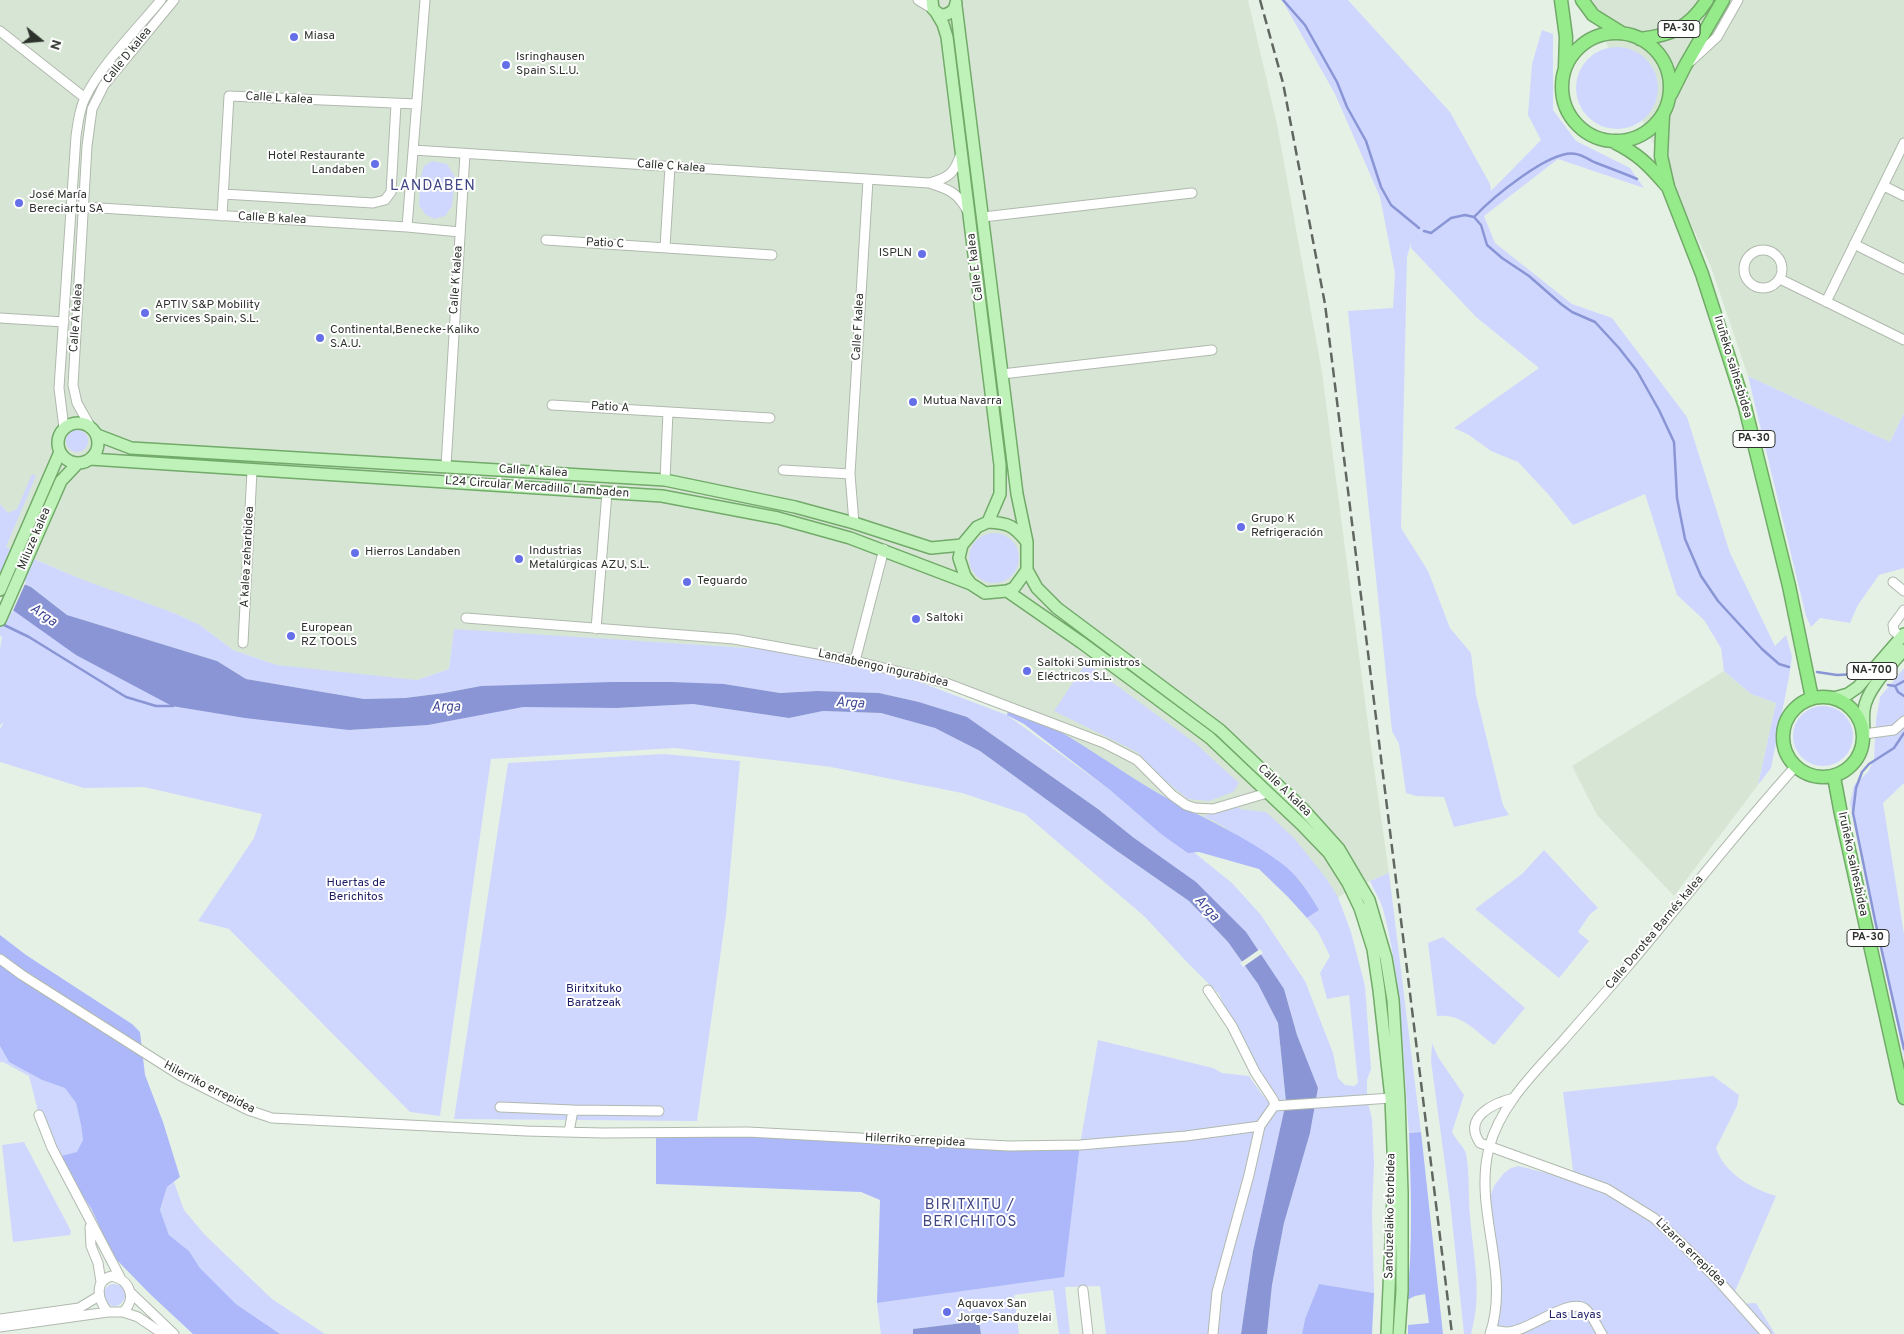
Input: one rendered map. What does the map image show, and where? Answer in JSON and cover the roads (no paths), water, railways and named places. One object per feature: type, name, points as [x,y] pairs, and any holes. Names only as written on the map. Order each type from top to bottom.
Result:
[{"type":"highway","points":[[1560,0],[1566,37],[1565,70]]},
{"type":"highway","points":[[1582,0],[1592,14],[1622,34]]},
{"type":"highway","name":"PA-30","points":[[1640,39],[1676,31],[1689,23],[1707,0]]},
{"type":"highway","name":"PA-30","points":[[1669,98],[1670,81],[1665,64],[1654,49],[1640,39],[1622,34],[1604,35],[1587,42],[1574,54],[1565,70],[1562,88],[1566,106],[1575,122],[1589,134],[1614,142],[1633,139],[1647,133],[1663,115],[1685,66],[1724,0]]},
{"type":"highway","name":"Iruñeko saihesbidea","points":[[1663,115],[1661,156],[1668,187],[1702,274],[1745,407],[1787,577],[1812,698]]},
{"type":"highway","name":"Iruñeko saihesbidea","points":[[1614,142],[1634,153],[1668,187]]},
{"type":"highway","points":[[1812,698],[1834,698],[1845,703],[1854,711],[1861,722],[1864,734],[1863,748],[1857,761],[1847,771],[1834,777],[1812,777],[1795,766],[1786,754],[1783,740],[1784,726],[1790,714],[1800,704],[1812,698]]},
{"type":"highway","name":"Iruñeko saihesbidea","points":[[1834,777],[1904,1098]]},
{"type":"main road","points":[[934,7],[940,15],[950,14],[956,3]]},
{"type":"main road","name":"Calle E kalea","points":[[956,3],[1017,494],[1027,542]]},
{"type":"main road","name":"Calle E kalea","points":[[934,7],[947,37],[1000,465],[1000,494],[988,522]]},
{"type":"main road","points":[[76,422],[90,426],[97,435],[98,449],[90,459],[78,463],[67,460],[60,452],[58,439],[64,428],[76,422]]},
{"type":"main road","name":"Calle A kalea","points":[[97,435],[130,448],[665,480],[795,507],[854,523],[931,548],[962,545]]},
{"type":"main road","name":"Miluze kalea","points":[[0,590],[60,452]]},
{"type":"main road","name":"L24 Circular Mercadillo Lambaden","points":[[90,459],[252,471],[662,496],[778,518],[884,550],[971,584]]},
{"type":"main road","name":"Miluze kalea","points":[[0,620],[61,481],[78,463]]},
{"type":"main road","points":[[397,479],[410,472],[436,474],[446,466],[454,474],[482,477],[496,485]]},
{"type":"main road","points":[[988,522],[1004,523],[1016,528],[1027,542],[1027,570],[1014,588],[1007,591],[985,593],[971,584],[965,576],[959,558],[962,545],[977,527],[988,522]]},
{"type":"main road","name":"Calle A kalea","points":[[1027,570],[1037,588],[1057,608],[1220,730],[1303,809],[1340,849],[1369,900],[1386,958],[1393,1000],[1395,1098]]},
{"type":"main road","name":"Calle A kalea","points":[[1007,591],[1082,643],[1210,738],[1329,853],[1348,883],[1360,908],[1373,949],[1395,1098]]},
{"type":"main road","name":"NA-700","points":[[1834,698],[1848,694],[1858,687],[1903,636]]},
{"type":"main road","name":"NA-700","points":[[1864,734],[1864,709],[1868,698],[1886,671],[1904,650]]},
{"type":"main road","name":"Sanduzelaiko etorbidea","points":[[1387,1334],[1394,1174],[1395,1098]]},
{"type":"main road","name":"Sanduzelaiko etorbidea","points":[[1395,1098],[1402,1203],[1402,1291],[1399,1334]]},
{"type":"street","name":"Calle D kalea","points":[[71,207],[79,115],[85,98],[101,73],[161,0]]},
{"type":"street","name":"Calle D kalea","points":[[84,206],[87,146],[92,109],[104,86],[174,0]]},
{"type":"street","points":[[407,227],[425,0]]},
{"type":"street","points":[[918,0],[934,7]]},
{"type":"street","points":[[1685,66],[1717,37],[1738,0]]},
{"type":"street","points":[[0,31],[85,98]]},
{"type":"street","name":"Calle L kalea","points":[[222,216],[229,96],[417,104]]},
{"type":"street","points":[[223,194],[373,203],[385,200],[391,192],[396,104]]},
{"type":"street","points":[[1826,302],[1904,143]]},
{"type":"street","name":"Calle C kalea","points":[[413,150],[929,183]]},
{"type":"street","points":[[929,183],[942,180],[952,173],[962,152]]},
{"type":"street","name":"Calle K kalea","points":[[446,466],[465,154]]},
{"type":"street","points":[[665,247],[670,167]]},
{"type":"street","points":[[68,245],[73,232],[75,213],[84,206],[76,200],[77,185],[73,180]]},
{"type":"street","name":"Calle F kalea","points":[[854,523],[850,474],[868,180]]},
{"type":"street","points":[[929,183],[954,193],[961,199],[970,215]]},
{"type":"street","points":[[1884,186],[1904,196]]},
{"type":"street","name":"Calle E kalea","points":[[983,216],[1192,193]]},
{"type":"street","name":"Calle B kalea","points":[[84,206],[460,232]]},
{"type":"street","name":"Calle A kalea","points":[[84,206],[73,385],[78,404],[90,426]]},
{"type":"street","name":"Calle A kalea","points":[[64,428],[59,388],[71,207]]},
{"type":"street","name":"Patio C","points":[[546,240],[772,255]]},
{"type":"street","points":[[1854,244],[1904,269]]},
{"type":"street","points":[[1761,250],[1772,253],[1780,261],[1782,267],[1780,279],[1776,284],[1765,289],[1753,286],[1744,272],[1746,260],[1755,252],[1761,250]]},
{"type":"street","points":[[1780,279],[1904,340]]},
{"type":"street","points":[[0,318],[64,322]]},
{"type":"street","points":[[1002,374],[1212,350]]},
{"type":"street","name":"Patio A","points":[[552,406],[770,418]]},
{"type":"street","points":[[665,480],[668,412]]},
{"type":"street","points":[[783,470],[850,474]]},
{"type":"street","name":"A kalea zeharbidea","points":[[243,643],[252,471]]},
{"type":"street","points":[[596,628],[607,492]]},
{"type":"street","points":[[855,662],[884,550]]},
{"type":"street","points":[[1893,582],[1904,591]]},
{"type":"street","points":[[1903,636],[1894,631],[1892,625],[1904,610]]},
{"type":"street","name":"Landabengo ingurabidea","points":[[466,618],[734,639],[855,662],[946,683],[1104,743],[1137,760],[1172,795],[1186,805],[1195,808],[1213,809],[1267,793]]},
{"type":"street","points":[[1864,734],[1894,730],[1904,721]]},
{"type":"street","name":"Calle Dorotea Barnés kalea","points":[[1514,1098],[1662,926],[1795,766]]},
{"type":"street","name":"Hilerriko errepidea","points":[[0,959],[181,1076],[248,1110],[272,1118],[442,1128],[569,1132],[748,1132],[1009,1146],[1080,1145],[1186,1136],[1260,1126]]},
{"type":"street","points":[[1208,990],[1232,1026],[1255,1072],[1278,1105]]},
{"type":"street","points":[[1213,1334],[1217,1292],[1260,1126],[1278,1105],[1395,1098]]},
{"type":"street","points":[[1489,1147],[1480,1143],[1474,1133],[1478,1118],[1482,1113],[1502,1101],[1514,1098]]},
{"type":"street","points":[[1514,1098],[1496,1128],[1489,1147],[1486,1176],[1486,1207],[1497,1285],[1496,1308],[1490,1332],[1508,1332],[1529,1326],[1577,1305],[1586,1309],[1602,1334]]},
{"type":"street","points":[[500,1107],[659,1112]]},
{"type":"street","points":[[569,1132],[574,1110]]},
{"type":"street","points":[[39,1116],[52,1148],[90,1224],[120,1278],[127,1284],[131,1293],[174,1334]]},
{"type":"street","name":"Lizarra errepidea","points":[[1489,1147],[1607,1189],[1654,1218],[1717,1279],[1766,1334]]},
{"type":"street","points":[[90,1224],[91,1246],[98,1263],[101,1282],[99,1296],[102,1306],[108,1312]]},
{"type":"street","points":[[101,1282],[106,1277],[120,1278]]},
{"type":"street","points":[[1083,1290],[1088,1334]]},
{"type":"street","points":[[123,1312],[129,1304],[131,1293]]},
{"type":"street","points":[[0,1319],[79,1308],[99,1296]]},
{"type":"street","points":[[1388,1310],[1391,1334]]},
{"type":"street","points":[[0,1327],[108,1312],[123,1312],[138,1317],[163,1334]]},
{"type":"water","name":"Arga","points":[[0,574],[31,587],[67,615],[217,661],[246,679],[364,699],[405,698],[481,686],[671,682],[724,684],[780,693],[817,691],[879,693],[919,702],[967,717],[1098,809],[1134,838],[1196,882],[1246,932],[1284,989],[1297,1035],[1318,1088],[1310,1133],[1284,1223],[1272,1285],[1267,1334],[1241,1334],[1253,1251],[1286,1102],[1278,1023],[1258,984],[1228,942],[1189,901],[980,751],[935,728],[881,713],[823,711],[789,718],[693,704],[616,708],[523,707],[428,725],[349,730],[245,718],[172,706],[76,655],[0,601]]},
{"type":"water","points":[[979,1321],[981,1334],[913,1334],[913,1329]]},
{"type":"waterway","points":[[1283,0],[1305,25],[1337,82],[1347,107],[1366,141],[1381,187],[1391,205],[1419,228]]},
{"type":"waterway","points":[[1474,217],[1522,176],[1565,154],[1580,155],[1637,179]]},
{"type":"waterway","points":[[1424,231],[1431,233],[1451,218],[1465,215],[1474,217],[1481,225],[1487,245],[1502,258],[1529,276],[1572,312],[1595,322],[1619,348],[1637,371],[1674,442],[1677,498],[1685,539],[1701,576],[1718,601],[1762,649],[1779,664],[1789,667]]},
{"type":"waterway","points":[[0,623],[29,637],[126,697],[156,706],[173,706]]},
{"type":"waterway","points":[[1817,672],[1837,675],[1858,674]]},
{"type":"waterway","points":[[1888,685],[1895,686],[1904,681]]},
{"type":"waterway","points":[[1895,686],[1898,692],[1904,696]]},
{"type":"waterway","points":[[1904,733],[1894,748],[1869,764],[1862,772],[1856,788],[1853,813],[1904,1049]]},
{"type":"railway","points":[[1260,0],[1283,83],[1325,304],[1452,1334]]},
{"type":"place","name":"Miasa","points":[[294,37]]},
{"type":"place","name":"Isringhausen Spain S.L.U.","points":[[506,65]]},
{"type":"place","name":"Hotel Restaurante Landaben","points":[[375,164]]},
{"type":"place","name":"José María Bereciartu SA","points":[[19,203]]},
{"type":"place","name":"ISPLN","points":[[922,254]]},
{"type":"place","name":"APTIV S&P Mobility Services Spain, S.L.","points":[[145,313]]},
{"type":"place","name":"Continental,Benecke-Kaliko S.A.U.","points":[[320,338]]},
{"type":"place","name":"Mutua Navarra","points":[[913,402]]},
{"type":"place","name":"Grupo K Refrigeración","points":[[1241,527]]},
{"type":"place","name":"Hierros Landaben","points":[[355,553]]},
{"type":"place","name":"Industrias Metalúrgicas AZU, S.L.","points":[[519,559]]},
{"type":"place","name":"Teguardo","points":[[687,582]]},
{"type":"place","name":"Saltoki","points":[[916,619]]},
{"type":"place","name":"European RZ TOOLS","points":[[291,636]]},
{"type":"place","name":"Saltoki Suministros Eléctricos S.L.","points":[[1027,671]]},
{"type":"place","name":"Aquavox San Jorge-Sanduzelai","points":[[947,1312]]},
{"type":"district","name":"LANDABEN","points":[[433,187]]},
{"type":"district","name":"BIRITXITU / BERICHITOS","points":[[970,1214]]},
{"type":"park label","name":"Huertas de Berichitos","points":[[356,891]]},
{"type":"park label","name":"Biritxituko Baratzeak","points":[[594,997]]},
{"type":"park label","name":"Las Layas","points":[[1575,1316]]}]
